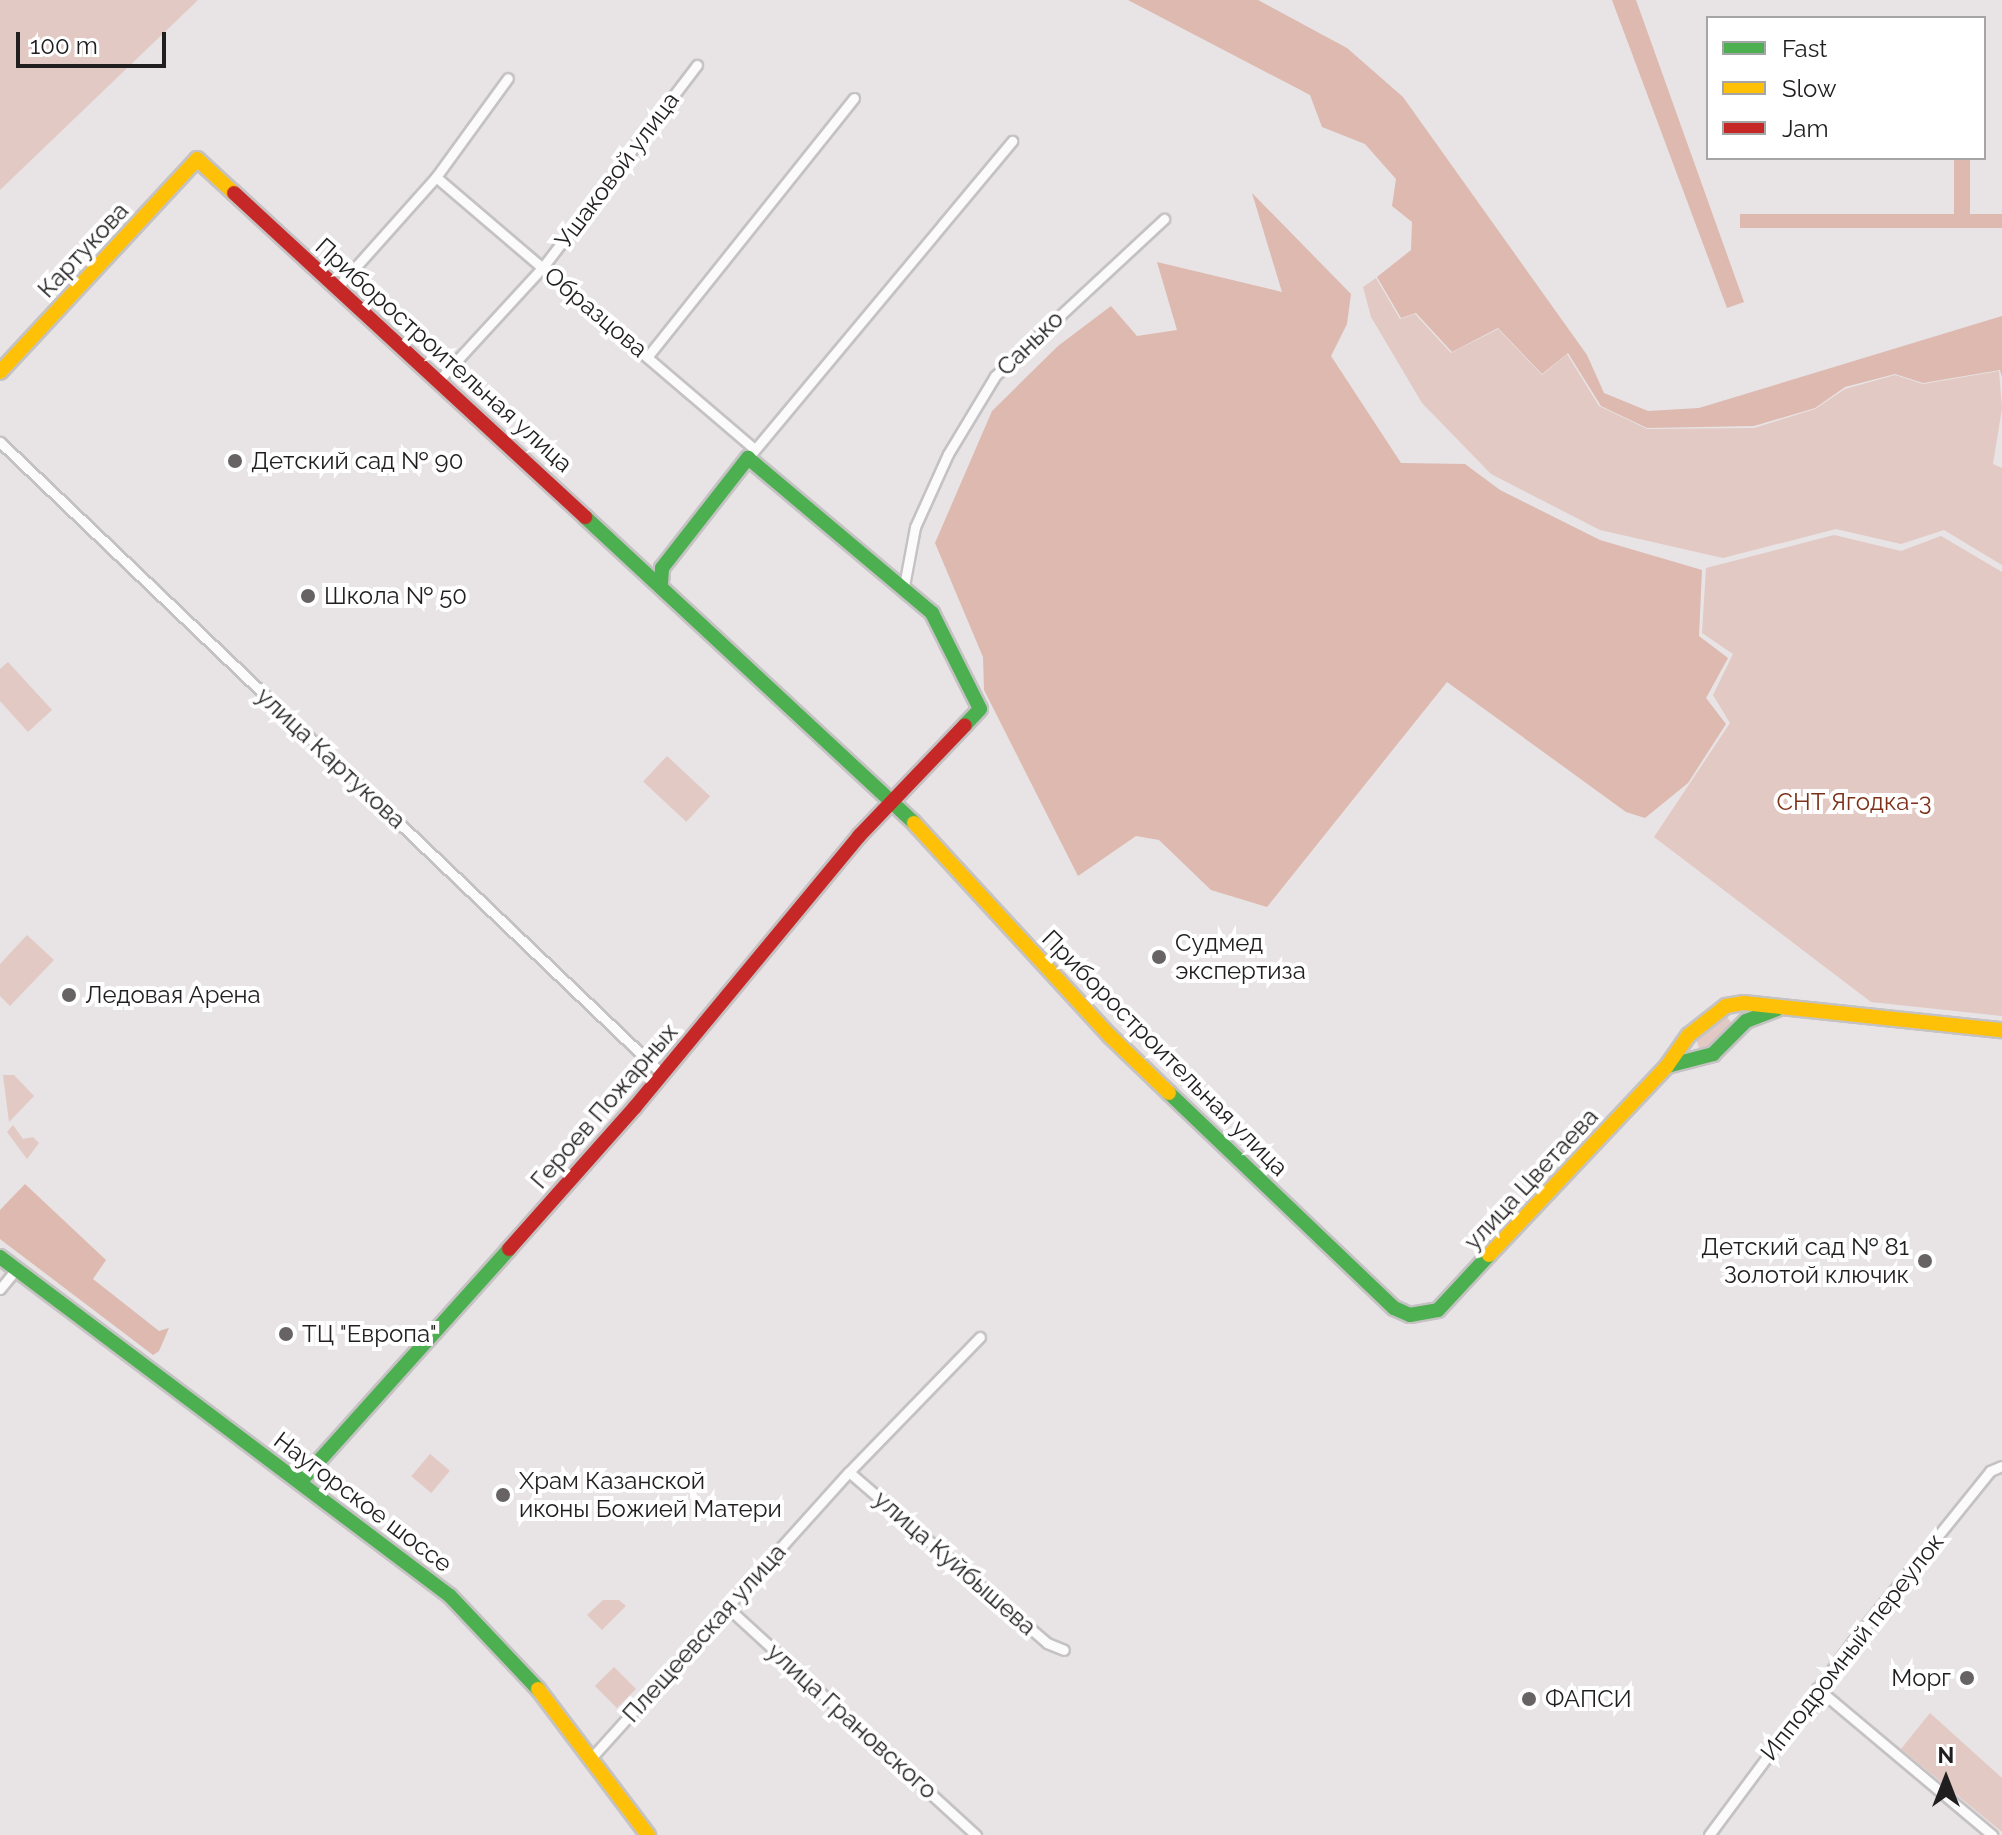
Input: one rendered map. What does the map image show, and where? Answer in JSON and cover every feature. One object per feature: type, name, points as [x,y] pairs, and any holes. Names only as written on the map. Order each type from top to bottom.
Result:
[{"type":"main road","name":"Приборостроительная улица","points":[[197,159],[661,583],[892,799],[1141,1066],[1394,1308],[1422,1314]]},
{"type":"main road","name":"Картукова","points":[[0,372],[197,159]]},
{"type":"main road","points":[[661,583],[662,568],[752,453],[904,586],[932,613],[980,709],[892,799]]},
{"type":"main road","name":"Героев Пожарных","points":[[301,1481],[662,1074],[892,799]]},
{"type":"main road","points":[[1720,1009],[1743,1003],[2002,1030]]},
{"type":"main road","points":[[1667,1066],[1706,1057],[1746,1021],[1781,1008]]},
{"type":"main road","name":"улица Цветаева","points":[[1422,1314],[1447,1301],[1667,1066],[1689,1035],[1720,1009]]},
{"type":"main road","name":"Наугорское шоссе","points":[[0,1257],[450,1596],[539,1688],[593,1756],[648,1835]]},
{"type":"street","name":"Ушаковой улица","points":[[439,380],[543,267],[697,65]]},
{"type":"street","points":[[337,288],[436,177],[508,78]]},
{"type":"street","points":[[648,356],[854,98]]},
{"type":"street","points":[[752,453],[1012,141]]},
{"type":"street","name":"Образцова","points":[[436,177],[648,356],[752,453]]},
{"type":"street","name":"Санько","points":[[904,586],[915,527],[948,454],[995,376],[1164,219]]},
{"type":"street","name":"улица Картукова","points":[[0,442],[662,1074]]},
{"type":"street","points":[[1720,1009],[1734,1014],[1735,1032]]},
{"type":"street","points":[[1689,1035],[1692,1051],[1706,1057]]},
{"type":"street","points":[[0,1289],[16,1269]]},
{"type":"street","name":"Плещеевская улица","points":[[593,1756],[849,1472],[980,1337]]},
{"type":"street","name":"Ипподромный переулок","points":[[1709,1835],[1817,1688],[1990,1471],[2002,1466]]},
{"type":"street","name":"улица Куйбышева","points":[[849,1472],[1047,1643],[1064,1650]]},
{"type":"street","name":"улица Грановского","points":[[727,1607],[976,1835]]},
{"type":"street","points":[[1817,1688],[1992,1835]]},
{"type":"green space","points":[[0,0],[198,0],[0,190]]},
{"type":"green space","points":[[1376,278],[1400,319],[1415,314],[1451,353],[1498,329],[1542,375],[1567,354],[1599,406],[1647,429],[1754,428],[1815,409],[1845,389],[1895,375],[1923,384],[1999,371],[2002,408],[1993,464],[2002,468],[2002,565],[1944,530],[1901,544],[1836,529],[1723,558],[1600,530],[1491,474],[1422,403],[1371,317],[1363,287]]},
{"type":"green space","name":"СНТ Ягодка-3","points":[[1834,535],[1901,551],[1941,536],[2002,572],[2002,1016],[1871,1002],[1654,837],[1730,723],[1713,695],[1733,654],[1702,633],[1706,568]]},
{"type":"green space","points":[[8,662],[52,710],[28,732],[0,701],[0,669]]},
{"type":"green space","points":[[667,756],[710,796],[686,822],[643,782]]},
{"type":"green space","points":[[27,935],[54,960],[10,1006],[0,996],[0,964]]},
{"type":"green space","points":[[1725,1014],[1733,1025],[1714,1048],[1699,1048],[1696,1038]]},
{"type":"green space","points":[[3,1075],[14,1075],[34,1096],[9,1122]]},
{"type":"green space","points":[[13,1125],[23,1139],[33,1137],[39,1143],[27,1159],[7,1132]]},
{"type":"green space","points":[[430,1454],[450,1471],[431,1493],[411,1476]]},
{"type":"green space","points":[[603,1600],[619,1600],[626,1606],[602,1630],[587,1615]]},
{"type":"green space","points":[[614,1667],[636,1689],[617,1708],[595,1686]]},
{"type":"green space","points":[[1930,1713],[2002,1778],[2002,1832],[1901,1749]]},
{"type":"shaded area","points":[[1128,0],[1258,0],[1347,48],[1403,97],[1587,355],[1604,393],[1648,411],[1699,408],[2002,316],[2002,377],[2000,370],[1923,383],[1895,374],[1845,387],[1815,408],[1754,426],[1647,428],[1601,406],[1568,353],[1542,374],[1498,328],[1452,352],[1416,313],[1401,318],[1377,277],[1411,250],[1412,222],[1392,206],[1396,179],[1365,144],[1322,127],[1310,95]]},
{"type":"shaded area","points":[[1612,0],[1636,0],[1744,302],[1727,308]]},
{"type":"shaded area","points":[[1954,160],[1970,160],[1970,224],[1954,224]]},
{"type":"shaded area","points":[[1252,193],[1351,294],[1347,324],[1331,356],[1401,463],[1465,464],[1500,490],[1600,540],[1702,570],[1699,636],[1728,658],[1706,698],[1726,724],[1688,783],[1645,818],[1626,812],[1447,682],[1267,907],[1211,890],[1159,840],[1136,836],[1078,876],[984,690],[983,657],[935,543],[992,411],[1058,346],[1111,306],[1137,336],[1177,330],[1157,262],[1282,292]]},
{"type":"shaded area","points":[[1740,214],[2002,214],[2002,228],[1740,228]]},
{"type":"shaded area","points":[[25,1184],[106,1260],[93,1279],[159,1331],[169,1328],[159,1351],[153,1355],[0,1239],[0,1210]]},
{"type":"traffic: fast","points":[[661,583],[662,568],[748,458],[932,613],[980,709],[965,725]]},
{"type":"traffic: fast","points":[[585,517],[914,823]]},
{"type":"traffic: fast","points":[[1667,1066],[1713,1054],[1746,1021],[1777,1009]]},
{"type":"traffic: fast","points":[[1169,1093],[1394,1308],[1410,1315],[1438,1310],[1489,1255]]},
{"type":"traffic: fast","points":[[301,1481],[509,1249]]},
{"type":"traffic: fast","points":[[0,1257],[450,1596],[538,1689]]},
{"type":"traffic: slow","points":[[0,372],[197,159],[234,193]]},
{"type":"traffic: slow","points":[[914,823],[1110,1036],[1169,1093]]},
{"type":"traffic: slow","points":[[1489,1255],[1667,1066],[1689,1035],[1726,1006],[1743,1003],[2002,1030]]},
{"type":"traffic: slow","points":[[538,1689],[648,1835]]},
{"type":"traffic: jam","points":[[234,193],[585,517]]},
{"type":"traffic: jam","points":[[509,1249],[635,1107],[859,836],[965,725]]},
{"type":"place","name":"Детский сад № 90","points":[[235,461]]},
{"type":"place","name":"Школа № 50","points":[[308,596]]},
{"type":"place","name":"Судмед экспертиза","points":[[1159,957]]},
{"type":"place","name":"Ледовая Арена","points":[[69,995]]},
{"type":"place","name":"Детский сад № 81 Золотой ключик","points":[[1925,1261]]},
{"type":"place","name":"ТЦ \"Европа\"","points":[[286,1334]]},
{"type":"place","name":"Храм Казанской иконы Божией Матери","points":[[503,1495]]},
{"type":"place","name":"Морг","points":[[1967,1678]]},
{"type":"place","name":"ФАПСИ","points":[[1529,1699]]}]
